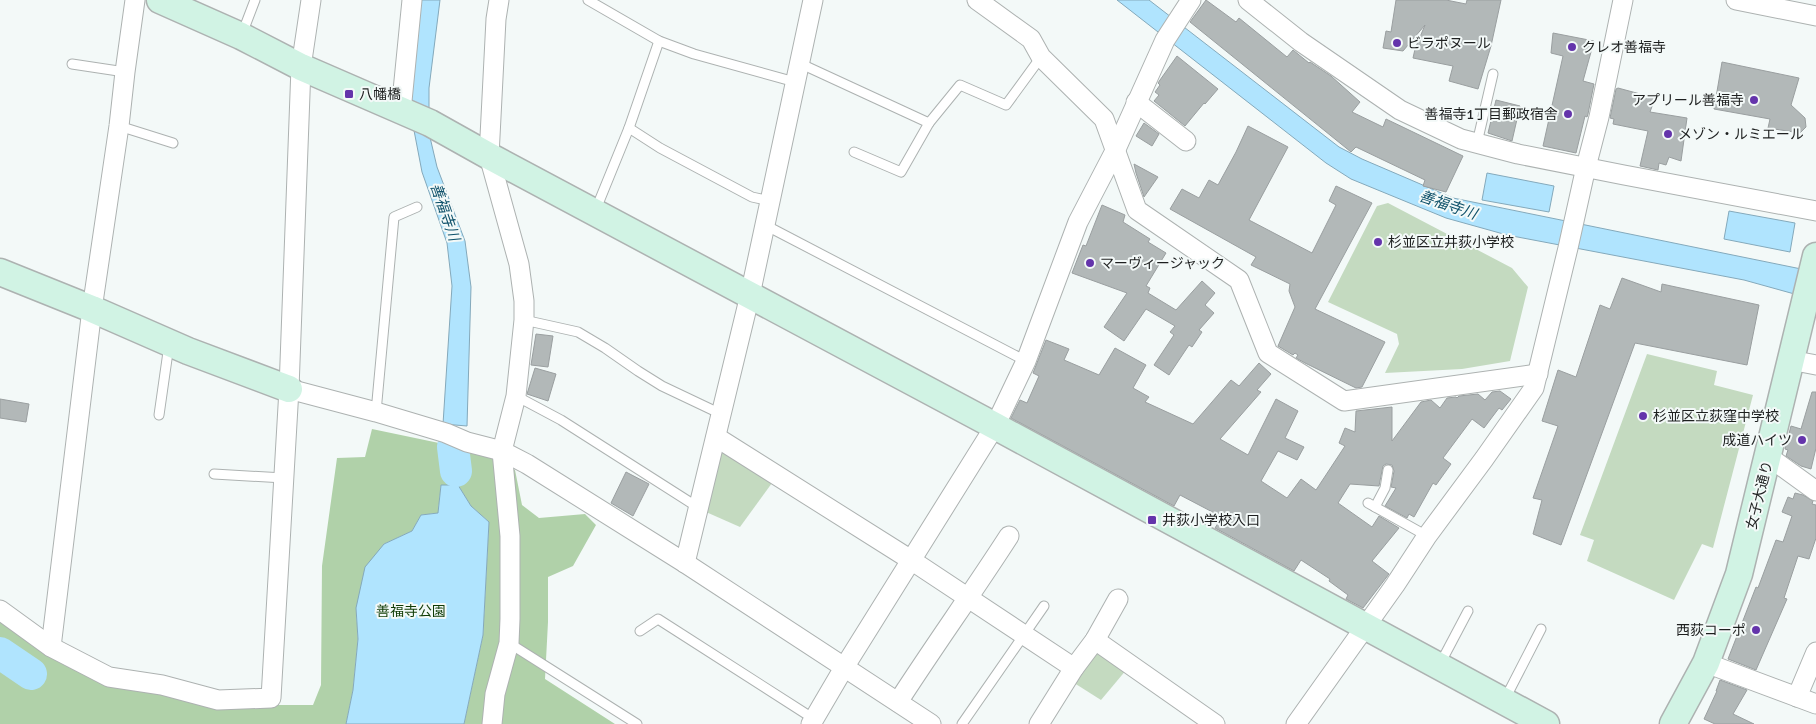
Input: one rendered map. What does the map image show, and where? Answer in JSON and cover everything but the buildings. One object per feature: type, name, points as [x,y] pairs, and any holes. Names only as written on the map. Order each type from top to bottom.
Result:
[{"type":"street","points":[[51,647],[92,309],[119,126],[135,0]]},
{"type":"street","points":[[160,0],[241,36],[301,67],[411,115],[995,426],[1546,724]]},
{"type":"street","points":[[0,610],[51,647],[109,677],[162,685],[218,700],[271,698],[289,389],[301,67],[311,0]]},
{"type":"street","points":[[411,115],[412,0]]},
{"type":"street","points":[[492,724],[495,694],[509,643],[510,536],[502,451],[516,396],[524,320],[524,301],[519,264],[489,156],[496,18],[499,0]]},
{"type":"street","points":[[685,563],[700,508],[750,295],[813,0]]},
{"type":"street","points":[[977,0],[1031,39],[1041,57],[1104,119],[1137,210],[1239,280],[1268,353],[1344,401],[1538,374]]},
{"type":"street","points":[[812,721],[995,426],[1026,361],[1078,222],[1116,149],[1165,40],[1191,0]]},
{"type":"street","points":[[1248,0],[1301,42],[1400,110],[1461,139],[1586,167],[1816,211]]},
{"type":"street","points":[[1296,724],[1395,585],[1426,536],[1534,388],[1599,117],[1623,0]]},
{"type":"street","points":[[1736,0],[1816,16]]},
{"type":"street","points":[[1136,102],[1186,141]]},
{"type":"street","name":"女子大通り","points":[[1673,724],[1706,663],[1739,574],[1769,457],[1814,263]]},
{"type":"street","points":[[0,272],[289,389],[376,412],[467,442],[502,451],[528,464],[685,563],[931,724]]},
{"type":"street","points":[[1790,360],[1816,365]]},
{"type":"street","points":[[716,437],[911,560],[1074,668]]},
{"type":"street","points":[[1769,457],[1816,492]]},
{"type":"street","points":[[898,702],[934,645],[969,598],[1009,536]]},
{"type":"street","points":[[1039,724],[1074,668],[1095,640],[1118,599]]},
{"type":"street","points":[[1095,640],[1215,724]]},
{"type":"street","points":[[1797,697],[1816,652]]},
{"type":"street","points":[[1706,663],[1816,704]]},
{"type":"lane","points":[[241,36],[255,0]]},
{"type":"lane","points":[[588,0],[659,41],[694,54],[795,82]]},
{"type":"lane","points":[[595,212],[629,128],[659,41]]},
{"type":"lane","points":[[854,152],[901,172],[930,122],[960,85],[1006,105],[1041,57]]},
{"type":"lane","points":[[799,63],[930,122]]},
{"type":"lane","points":[[72,64],[125,72]]},
{"type":"lane","points":[[1477,144],[1493,74]]},
{"type":"lane","points":[[119,126],[173,143]]},
{"type":"lane","points":[[629,128],[660,148],[752,197],[770,201]]},
{"type":"lane","points":[[376,412],[394,217],[417,208]]},
{"type":"lane","points":[[765,224],[1026,361]]},
{"type":"lane","points":[[524,320],[578,332],[662,386],[721,414]]},
{"type":"lane","points":[[159,415],[169,342]]},
{"type":"lane","points":[[516,396],[561,420],[700,508]]},
{"type":"lane","points":[[1388,470],[1385,488],[1372,505],[1426,536]]},
{"type":"lane","points":[[214,474],[284,478]]},
{"type":"lane","points":[[962,724],[1044,606]]},
{"type":"lane","points":[[1439,666],[1468,610]]},
{"type":"lane","points":[[640,631],[658,618],[812,721]]},
{"type":"lane","points":[[1504,702],[1541,629]]},
{"type":"lane","points":[[509,643],[637,724]]},
{"type":"green space","points":[[1388,203],[1512,268],[1528,287],[1510,361],[1462,369],[1385,373],[1399,344],[1397,334],[1328,302],[1377,206]]},
{"type":"green space","points":[[1647,354],[1717,371],[1714,385],[1753,395],[1713,548],[1702,544],[1674,600],[1587,561],[1594,540],[1580,535]]},
{"type":"green space","points":[[372,429],[482,452],[515,470],[522,505],[539,518],[585,514],[596,525],[573,566],[548,577],[545,679],[615,724],[464,724],[483,635],[489,522],[471,506],[458,485],[460,471],[452,485],[441,485],[438,513],[421,515],[412,531],[384,544],[356,608],[358,639],[353,690],[346,724],[0,724],[0,619],[107,684],[219,705],[313,705],[321,685],[322,566],[337,458],[365,457]]},
{"type":"green space","points":[[721,449],[772,483],[740,527],[706,512]]},
{"type":"green space","points":[[1096,648],[1127,669],[1101,700],[1071,681]]},
{"type":"water","points":[[419,0],[440,0],[429,88],[429,133],[437,167],[465,241],[471,287],[467,426],[443,424],[452,286],[447,243],[422,172],[407,94]]},
{"type":"water","points":[[1117,0],[1149,0],[1339,147],[1362,159],[1453,198],[1816,272],[1816,300],[1744,280],[1507,235],[1446,218],[1351,179],[1326,163]]},
{"type":"water","points":[[1487,173],[1554,186],[1549,212],[1482,200]]},
{"type":"water","points":[[1729,211],[1795,223],[1790,252],[1724,239]]},
{"type":"water","points":[[460,470],[458,485],[471,506],[489,522],[483,635],[464,724],[346,724],[353,690],[358,639],[356,608],[365,567],[384,544],[412,531],[421,515],[438,513],[441,485],[452,485],[453,471]]},
{"type":"water","points":[[0,645],[29,668],[23,676],[0,660]]},
{"type":"waterway","name":"善福寺川","points":[[453,447],[456,471]]},
{"type":"waterway","points":[[0,653],[31,674]]},
{"type":"place","name":"ビラポヌール","points":[[1397,43]]},
{"type":"place","name":"クレオ善福寺","points":[[1572,47]]},
{"type":"place","name":"八幡橋","points":[[349,94]]},
{"type":"place","name":"アプリール善福寺","points":[[1754,100]]},
{"type":"place","name":"善福寺1丁目郵政宿舎","points":[[1568,114]]},
{"type":"place","name":"メゾン・ルミエール","points":[[1668,134]]},
{"type":"place","name":"杉並区立井荻小学校","points":[[1378,242]]},
{"type":"place","name":"マーヴィージャック","points":[[1090,263]]},
{"type":"place","name":"杉並区立荻窪中学校","points":[[1643,416]]},
{"type":"place","name":"成道ハイツ","points":[[1802,440]]},
{"type":"place","name":"井荻小学校入口","points":[[1152,520]]},
{"type":"place","name":"西荻コーポ","points":[[1756,630]]},
{"type":"park label","name":"善福寺公園","points":[[411,611]]}]
